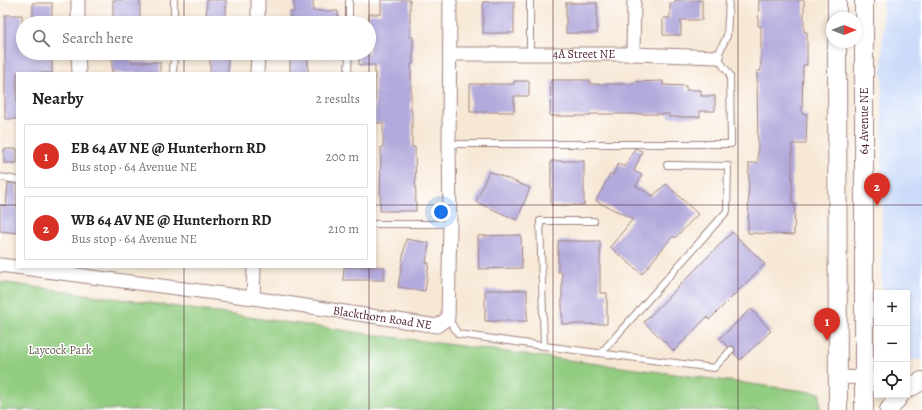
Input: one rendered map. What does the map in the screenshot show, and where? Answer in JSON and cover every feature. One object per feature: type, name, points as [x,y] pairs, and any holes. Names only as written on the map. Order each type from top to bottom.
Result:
[{"type":"main road","points":[[837,0],[837,12]]},
{"type":"main road","name":"64 Avenue NE","points":[[864,0],[870,378],[864,410]]},
{"type":"main road","points":[[837,48],[838,410]]},
{"type":"main road","points":[[910,387],[922,380]]},
{"type":"main road","points":[[889,410],[898,398]]},
{"type":"street","points":[[78,0],[78,16]]},
{"type":"street","points":[[258,0],[258,16]]},
{"type":"street","name":"Blackthorn Road NE","points":[[40,268],[81,271],[437,326],[448,318],[450,224],[450,0]]},
{"type":"street","points":[[633,54],[634,0]]},
{"type":"street","name":"4A Street NE","points":[[450,54],[633,54],[717,57]]},
{"type":"street","points":[[78,60],[79,72]]},
{"type":"street","points":[[258,60],[258,72]]},
{"type":"street","name":"Blackthorn Road NE","points":[[0,265],[16,266]]},
{"type":"street","points":[[253,298],[254,268]]},
{"type":"street","points":[[839,377],[870,378]]},
{"type":"street","points":[[910,378],[922,380]]},
{"type":"lane","points":[[174,0],[174,16]]},
{"type":"lane","points":[[349,0],[349,16]]},
{"type":"lane","points":[[530,0],[530,54]]},
{"type":"lane","points":[[449,144],[731,144],[730,75],[717,57],[727,36],[729,0]]},
{"type":"lane","points":[[173,72],[174,60]]},
{"type":"lane","points":[[348,72],[349,60]]},
{"type":"lane","points":[[601,353],[727,211],[728,166],[667,165]]},
{"type":"lane","points":[[0,177],[16,180]]},
{"type":"lane","points":[[544,346],[540,221],[594,221]]},
{"type":"lane","points":[[376,224],[450,224]]},
{"type":"lane","points":[[448,318],[458,334],[714,368],[731,350]]},
{"type":"shaded area","points":[[883,0],[922,0],[922,360],[910,359],[910,290],[882,290]]},
{"type":"green space","name":"Laycock Park","points":[[0,282],[369,334],[820,393],[820,410],[0,410]]},
{"type":"building","points":[[113,0],[140,0],[140,16],[113,16]]},
{"type":"building","points":[[207,0],[226,0],[226,16],[206,16]]},
{"type":"building","points":[[294,0],[313,0],[313,11],[338,11],[338,16],[290,16],[290,12],[294,12]]},
{"type":"building","points":[[381,0],[410,0],[410,37],[413,37],[413,64],[411,64],[412,147],[415,147],[416,211],[380,211],[383,123],[376,123],[376,72],[375,65],[359,65],[359,60],[376,60],[376,16],[369,16],[369,14],[381,14]]},
{"type":"building","points":[[675,0],[702,0],[702,20],[681,20],[681,35],[663,35],[663,18],[670,18],[670,3],[675,3]]},
{"type":"building","points":[[759,0],[804,0],[804,32],[807,32],[807,65],[803,65],[802,114],[807,114],[806,144],[792,144],[792,203],[795,203],[794,235],[748,233],[749,163],[758,163],[757,71],[761,71],[761,26],[758,26]]},
{"type":"building","points":[[483,2],[514,2],[514,33],[483,33]]},
{"type":"building","points":[[33,3],[52,3],[52,16],[33,16]]},
{"type":"building","points":[[566,3],[597,3],[597,33],[566,33]]},
{"type":"building","points":[[5,15],[22,15],[16,16],[16,60],[52,60],[52,72],[16,72],[16,119],[5,119]]},
{"type":"building","points":[[112,60],[131,60],[131,62],[160,62],[160,72],[112,72]]},
{"type":"building","points":[[210,60],[228,60],[228,72],[210,72]]},
{"type":"building","points":[[290,60],[308,60],[308,72],[290,72]]},
{"type":"building","points":[[551,80],[590,80],[590,84],[633,84],[633,82],[663,81],[663,85],[686,86],[686,90],[701,90],[701,96],[715,96],[715,111],[700,111],[700,117],[669,117],[669,114],[590,114],[590,116],[550,116]]},
{"type":"building","points":[[514,81],[529,81],[529,96],[514,96],[514,112],[470,112],[470,84],[514,84]]},
{"type":"building","points":[[635,148],[642,151],[634,171],[642,175],[636,186],[653,196],[666,184],[698,214],[675,238],[673,236],[642,274],[610,247],[633,219],[596,201],[610,174],[613,175],[618,164],[625,167]]},
{"type":"building","points":[[4,149],[16,149],[16,163],[4,163]]},
{"type":"building","points":[[551,161],[584,161],[584,205],[551,205]]},
{"type":"building","points":[[489,171],[530,188],[517,220],[476,202]]},
{"type":"building","points":[[8,183],[16,184],[16,233],[0,231],[0,205],[6,206]]},
{"type":"building","points":[[732,232],[765,264],[709,320],[707,317],[674,351],[644,322]]},
{"type":"building","points":[[521,235],[522,268],[479,269],[478,236]]},
{"type":"building","points":[[406,239],[429,243],[426,263],[429,263],[425,291],[398,287]]},
{"type":"building","points":[[558,241],[600,241],[600,293],[607,293],[607,324],[562,324],[562,272],[558,272]]},
{"type":"building","points":[[384,267],[384,280],[343,280],[344,268]]},
{"type":"building","points":[[485,290],[527,290],[527,321],[485,321]]},
{"type":"building","points":[[751,309],[771,331],[740,360],[734,353],[734,347],[728,347],[720,338]]},
{"type":"place","name":"WB 64 AV NE @ Hunterhorn RD","points":[[877,206]]},
{"type":"place","name":"EB 64 AV NE @ Hunterhorn RD","points":[[827,341]]}]
